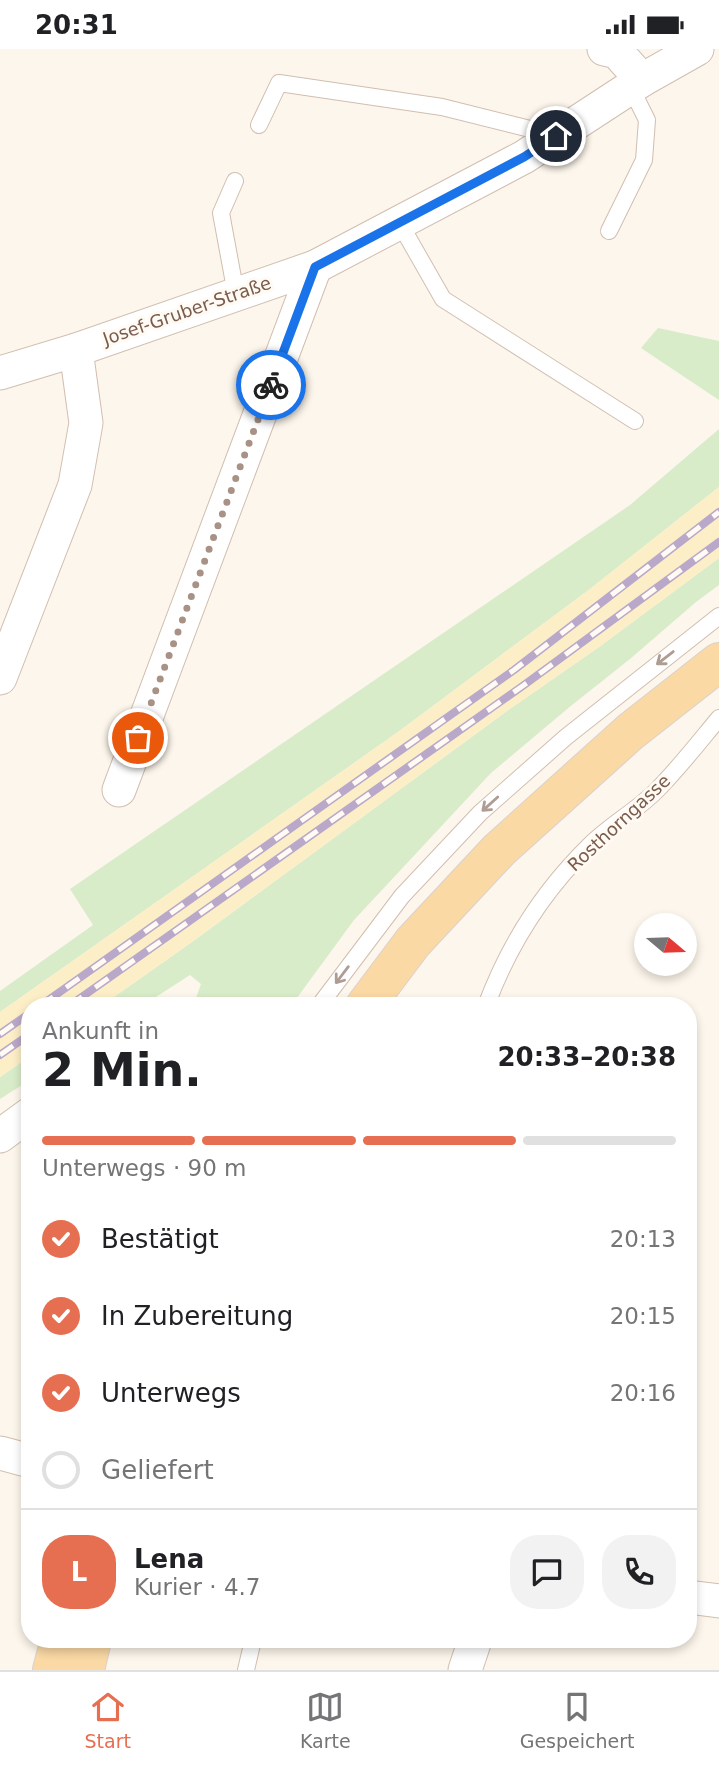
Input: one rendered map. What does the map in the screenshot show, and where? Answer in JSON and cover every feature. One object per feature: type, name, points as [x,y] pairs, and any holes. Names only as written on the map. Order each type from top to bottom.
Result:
[{"type":"main road","points":[[372,997],[413,942],[499,850],[630,732],[719,662]]},
{"type":"main road","points":[[52,1670],[58,1648]]},
{"type":"main road","points":[[85,1670],[90,1648]]},
{"type":"street","points":[[604,49],[617,52],[637,84]]},
{"type":"street","name":"Josef-Gruber-Straße","points":[[0,373],[76,350],[315,267],[524,157],[696,49]]},
{"type":"street","points":[[119,790],[315,267]]},
{"type":"street","points":[[0,678],[75,485],[86,423],[76,350]]},
{"type":"street","points":[[0,1136],[21,1121]]},
{"type":"street","points":[[0,1453],[21,1459]]},
{"type":"street","points":[[697,1598],[719,1601]]},
{"type":"street","points":[[465,1670],[472,1648]]},
{"type":"lane","points":[[259,125],[279,83],[442,107],[556,136]]},
{"type":"lane","points":[[609,231],[644,160],[647,120],[637,84]]},
{"type":"lane","points":[[235,181],[221,213],[236,294]]},
{"type":"lane","points":[[399,222],[443,299],[635,421]]},
{"type":"lane","points":[[326,997],[402,896],[480,813],[566,737],[719,616]]},
{"type":"lane","name":"Rosthorngasse","points":[[489,997],[511,947],[548,892],[590,844],[654,793],[719,718]]},
{"type":"lane","points":[[246,1670],[251,1648]]},
{"type":"green space","points":[[658,328],[719,341],[719,400],[641,348]]},
{"type":"green space","points":[[719,429],[719,487],[590,589],[398,732],[0,1012],[0,991],[93,925],[70,889],[630,505]]},
{"type":"green space","points":[[719,558],[719,585],[491,773],[354,920],[298,997],[196,997],[201,984],[190,975],[156,997],[114,997],[507,711]]},
{"type":"green space","points":[[21,1062],[21,1086],[0,1099],[0,1077]]},
{"type":"sand","points":[[719,487],[719,558],[599,647],[114,997],[21,997],[398,732],[590,589]]},
{"type":"sand","points":[[21,997],[21,1062],[0,1077],[0,1012]]},
{"type":"railway","points":[[53,997],[514,670],[719,512]]},
{"type":"railway","points":[[82,997],[524,685],[719,542]]},
{"type":"railway","points":[[0,1034],[21,1019]]},
{"type":"railway","points":[[0,1055],[21,1040]]},
{"type":"way so far","points":[[138,738],[271,385]]},
{"type":"route","points":[[271,385],[315,267],[524,157],[556,136]]}]
